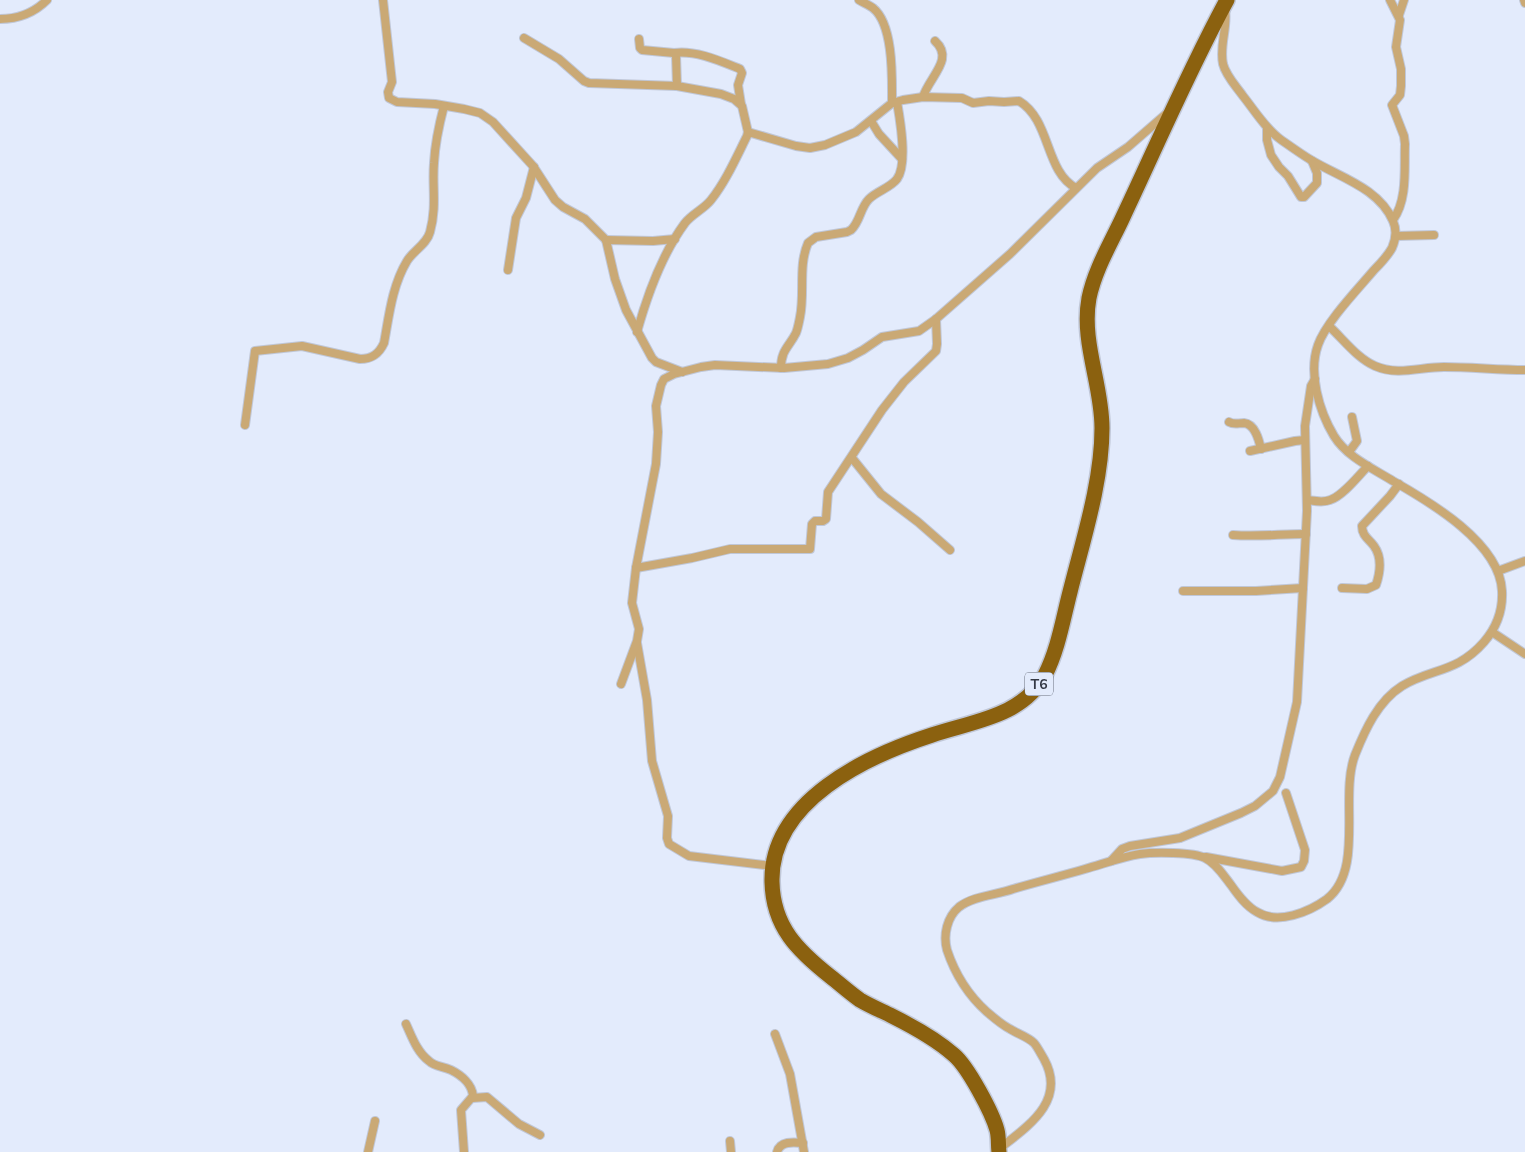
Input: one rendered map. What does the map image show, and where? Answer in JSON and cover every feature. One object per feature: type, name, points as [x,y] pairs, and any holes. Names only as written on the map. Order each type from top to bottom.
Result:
[{"type":"highway","name":"T6","points":[[999,1151],[997,1131],[992,1117],[958,1058],[929,1037],[860,1000],[798,949],[779,916],[774,898],[772,883],[776,849],[784,830],[794,815],[811,798],[831,784],[863,764],[899,747],[995,716],[1031,695],[1043,679],[1050,664],[1058,637],[1085,535],[1100,451],[1101,406],[1088,329],[1089,298],[1100,265],[1226,2]]},
{"type":"street","points":[[0,19],[27,14],[47,0]]},
{"type":"street","points":[[383,0],[392,82],[388,92],[389,98],[397,102],[444,106],[480,113],[486,117],[534,167],[555,200],[563,207],[585,219],[606,240],[615,279],[637,332],[653,360],[682,372]]},
{"type":"street","points":[[782,368],[783,353],[796,332],[800,315],[803,299],[803,268],[808,243],[816,237],[851,230],[869,198],[897,178],[900,172],[903,139],[894,102],[890,44],[878,13],[874,8],[859,0]]},
{"type":"street","points":[[1390,0],[1399,15]]},
{"type":"street","points":[[1393,220],[1402,199],[1405,144],[1404,136],[1392,105],[1400,95],[1400,68],[1396,47],[1400,26],[1399,15],[1404,0]]},
{"type":"street","points":[[1204,857],[1216,866],[1238,895],[1259,914],[1287,916],[1311,908],[1329,898],[1340,885],[1344,876],[1348,851],[1349,773],[1355,754],[1372,718],[1392,694],[1405,684],[1464,661],[1492,632],[1500,615],[1502,601],[1501,582],[1498,571],[1486,552],[1476,541],[1449,517],[1349,452],[1334,436],[1321,409],[1315,380],[1315,358],[1318,346],[1329,326],[1391,249],[1396,236],[1393,220],[1384,206],[1367,191],[1312,161],[1275,136],[1267,128],[1227,74],[1223,64],[1223,36],[1227,20],[1226,2]]},
{"type":"street","points":[[524,38],[559,59],[584,81],[589,83],[677,86],[721,94],[734,98],[742,106]]},
{"type":"street","points":[[637,332],[645,302],[675,239],[686,222],[704,208],[719,190],[748,132],[738,85],[742,73],[740,69],[711,58],[683,52],[642,50],[639,39]]},
{"type":"street","points":[[923,97],[925,89],[942,61],[944,54],[935,41]]},
{"type":"street","points":[[674,53],[677,57],[677,86]]},
{"type":"street","points":[[748,132],[796,146],[810,148],[825,145],[861,129],[894,102],[923,97],[962,98],[973,103],[1016,100],[1022,102],[1032,112],[1065,181],[1076,188]]},
{"type":"street","points":[[245,425],[255,351],[302,346],[360,359],[368,359],[381,350],[395,290],[405,265],[411,255],[426,241],[431,231],[435,199],[433,165],[436,138],[444,106]]},
{"type":"street","points":[[621,684],[637,641],[639,629],[632,603],[636,568],[656,464],[656,406],[661,385],[667,376],[701,366],[782,368],[828,364],[863,350],[882,337],[919,331],[936,319],[1010,254],[1097,168],[1128,147],[1175,106]]},
{"type":"street","points":[[871,121],[879,134],[902,159]]},
{"type":"street","points":[[1267,128],[1267,140],[1271,155],[1288,176],[1301,197],[1304,197],[1317,183],[1317,173],[1312,161]]},
{"type":"street","points":[[508,270],[516,218],[526,198],[534,167]]},
{"type":"street","points":[[1396,236],[1434,235]]},
{"type":"street","points":[[606,240],[653,241],[675,239]]},
{"type":"street","points":[[636,568],[730,550],[810,549],[812,524],[815,521],[826,519],[828,492],[872,425],[904,382],[936,351],[936,319]]},
{"type":"street","points":[[1329,326],[1363,359],[1387,371],[1401,372],[1444,367],[1525,370]]},
{"type":"street","points":[[1111,861],[1122,849],[1130,846],[1180,838],[1241,813],[1255,806],[1273,791],[1280,777],[1297,702],[1306,534],[1306,415],[1311,386],[1315,380]]},
{"type":"street","points":[[1349,452],[1356,441],[1352,417]]},
{"type":"street","points":[[1229,422],[1232,424],[1247,423],[1251,425],[1261,448]]},
{"type":"street","points":[[1250,451],[1295,440],[1305,440]]},
{"type":"street","points":[[852,458],[881,494],[918,522],[950,550]]},
{"type":"street","points":[[1307,500],[1318,502],[1331,500],[1368,466]]},
{"type":"street","points":[[1342,588],[1367,589],[1376,585],[1379,576],[1379,558],[1375,547],[1364,535],[1362,526],[1385,502],[1398,484]]},
{"type":"street","points":[[1233,535],[1306,534]]},
{"type":"street","points":[[1498,571],[1525,561]]},
{"type":"street","points":[[1183,591],[1256,591],[1303,588]]},
{"type":"street","points":[[1492,632],[1525,654]]},
{"type":"street","points":[[637,641],[647,700],[652,761],[668,816],[667,838],[669,844],[689,856],[773,866]]},
{"type":"street","points":[[999,1151],[1036,1117],[1051,1095],[1053,1082],[1049,1068],[1036,1045],[988,1014],[960,981],[945,942],[949,920],[956,910],[973,900],[1141,854],[1166,853],[1204,857],[1282,871],[1301,867],[1304,861],[1305,850],[1286,793]]},
{"type":"street","points":[[406,1024],[413,1041],[425,1058],[433,1064],[449,1069],[466,1081],[472,1090],[472,1098],[461,1110],[464,1152]]},
{"type":"street","points":[[775,1034],[790,1074],[804,1152]]},
{"type":"street","points":[[472,1098],[488,1097],[520,1124],[540,1135]]},
{"type":"street","points":[[368,1152],[375,1121]]},
{"type":"street","points":[[730,1141],[731,1152]]},
{"type":"street","points":[[777,1152],[779,1146],[784,1144],[790,1142],[803,1143]]}]
